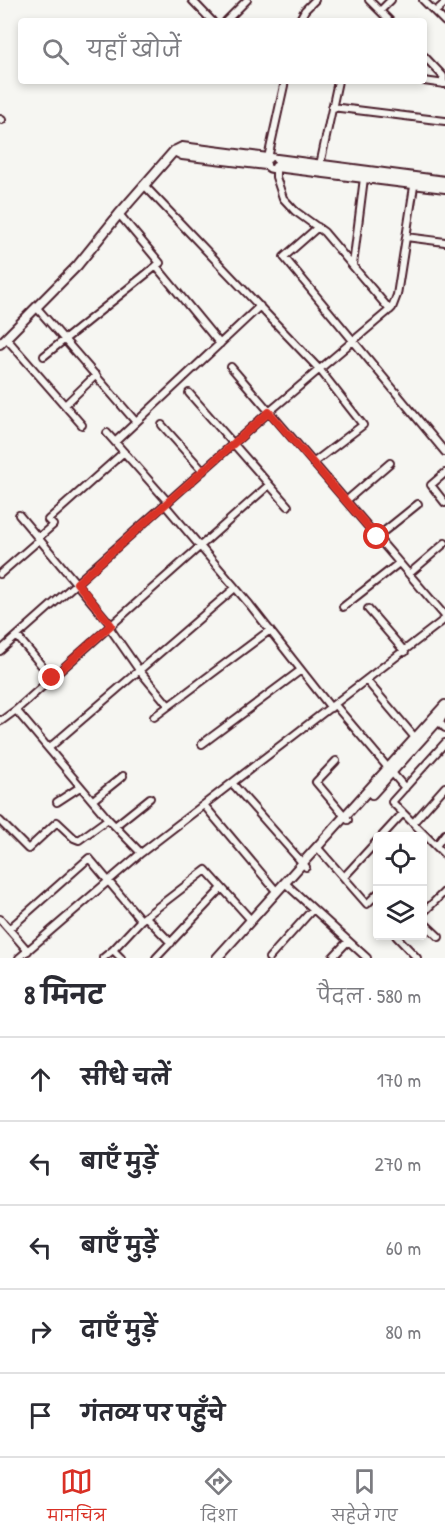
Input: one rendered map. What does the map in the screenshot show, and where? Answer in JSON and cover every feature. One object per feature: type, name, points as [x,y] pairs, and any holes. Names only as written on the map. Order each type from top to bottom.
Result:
[{"type":"street","points":[[192,0],[209,18]]},
{"type":"street","points":[[229,18],[247,0]]},
{"type":"street","points":[[302,0],[308,6]]},
{"type":"street","points":[[301,18],[315,0]]},
{"type":"street","points":[[369,0],[387,18]]},
{"type":"street","points":[[380,11],[391,0]]},
{"type":"street","points":[[423,0],[445,22]]},
{"type":"street","points":[[435,12],[445,3]]},
{"type":"street","points":[[427,59],[443,76],[444,84],[427,81]]},
{"type":"street","points":[[285,84],[272,162],[283,198],[295,211],[324,231],[390,310]]},
{"type":"street","points":[[320,165],[337,84]]},
{"type":"street","points":[[332,107],[445,121]]},
{"type":"street","points":[[0,344],[77,266],[118,214],[174,151],[182,155],[320,165],[445,188]]},
{"type":"street","points":[[272,162],[364,178],[445,181]]},
{"type":"street","points":[[353,265],[364,178]]},
{"type":"street","points":[[0,651],[269,412],[390,310],[397,295],[415,181]]},
{"type":"street","points":[[144,184],[320,369],[363,425],[313,463]]},
{"type":"street","points":[[44,356],[160,263],[118,214]]},
{"type":"street","points":[[318,227],[284,257],[444,450]]},
{"type":"street","points":[[406,237],[445,242]]},
{"type":"street","points":[[156,266],[220,344]]},
{"type":"street","points":[[116,442],[260,306]]},
{"type":"street","points":[[37,308],[136,422]]},
{"type":"street","points":[[6,338],[82,425]]},
{"type":"street","points":[[19,958],[141,853],[405,652],[445,617],[231,368]]},
{"type":"street","points":[[65,405],[96,375]]},
{"type":"street","points":[[189,393],[288,506]]},
{"type":"street","points":[[162,425],[203,471]]},
{"type":"street","points":[[107,433],[301,670],[405,788]]},
{"type":"street","points":[[0,574],[53,525],[48,520],[124,452]]},
{"type":"street","points":[[346,501],[390,464]]},
{"type":"street","points":[[445,473],[431,485],[445,503]]},
{"type":"street","points":[[0,720],[16,710],[269,485]]},
{"type":"street","points":[[377,537],[417,504]]},
{"type":"street","points":[[19,515],[77,583],[110,626],[139,670],[169,706]]},
{"type":"street","points":[[409,574],[445,543]]},
{"type":"street","points":[[343,607],[399,563]]},
{"type":"street","points":[[49,748],[235,588]]},
{"type":"street","points":[[368,609],[405,652]]},
{"type":"street","points":[[154,717],[270,630]]},
{"type":"street","points":[[17,636],[52,678]]},
{"type":"street","points":[[202,744],[301,670]]},
{"type":"street","points":[[367,681],[417,740]]},
{"type":"street","points":[[224,958],[304,865],[436,719],[445,705]]},
{"type":"street","points":[[16,710],[80,787],[141,853]]},
{"type":"street","points":[[436,719],[445,713]]},
{"type":"street","points":[[436,719],[445,728]]},
{"type":"street","points":[[420,832],[392,802],[445,743]]},
{"type":"street","points":[[336,761],[316,782],[346,818]]},
{"type":"street","points":[[93,800],[123,776]]},
{"type":"street","points":[[232,783],[304,865]]},
{"type":"street","points":[[57,802],[80,787]]},
{"type":"street","points":[[413,823],[445,787]]},
{"type":"street","points":[[115,826],[150,798]]},
{"type":"street","points":[[204,805],[277,892]]},
{"type":"street","points":[[386,832],[403,813]]},
{"type":"street","points":[[0,821],[28,849],[57,822],[79,840],[108,819]]},
{"type":"street","points":[[435,846],[445,834]]},
{"type":"street","points":[[427,840],[445,855]]},
{"type":"street","points":[[344,877],[373,845]]},
{"type":"street","points":[[319,849],[367,904],[373,898]]},
{"type":"street","points":[[10,928],[87,859],[91,859],[144,918],[171,943]]},
{"type":"street","points":[[103,958],[144,918],[206,870],[251,920]]},
{"type":"street","points":[[217,958],[277,892],[287,885]]},
{"type":"street","points":[[287,885],[367,958]]},
{"type":"street","points":[[156,958],[222,888]]},
{"type":"street","points":[[427,910],[445,891]]},
{"type":"street","points":[[269,958],[313,909]]},
{"type":"street","points":[[0,919],[28,951]]},
{"type":"street","points":[[427,925],[439,938]]},
{"type":"street","points":[[402,940],[417,958]]},
{"type":"street","points":[[332,958],[348,941]]},
{"type":"street","points":[[113,950],[121,958]]},
{"type":"route","points":[[52,678],[111,625],[77,583],[269,412],[377,537]]}]
